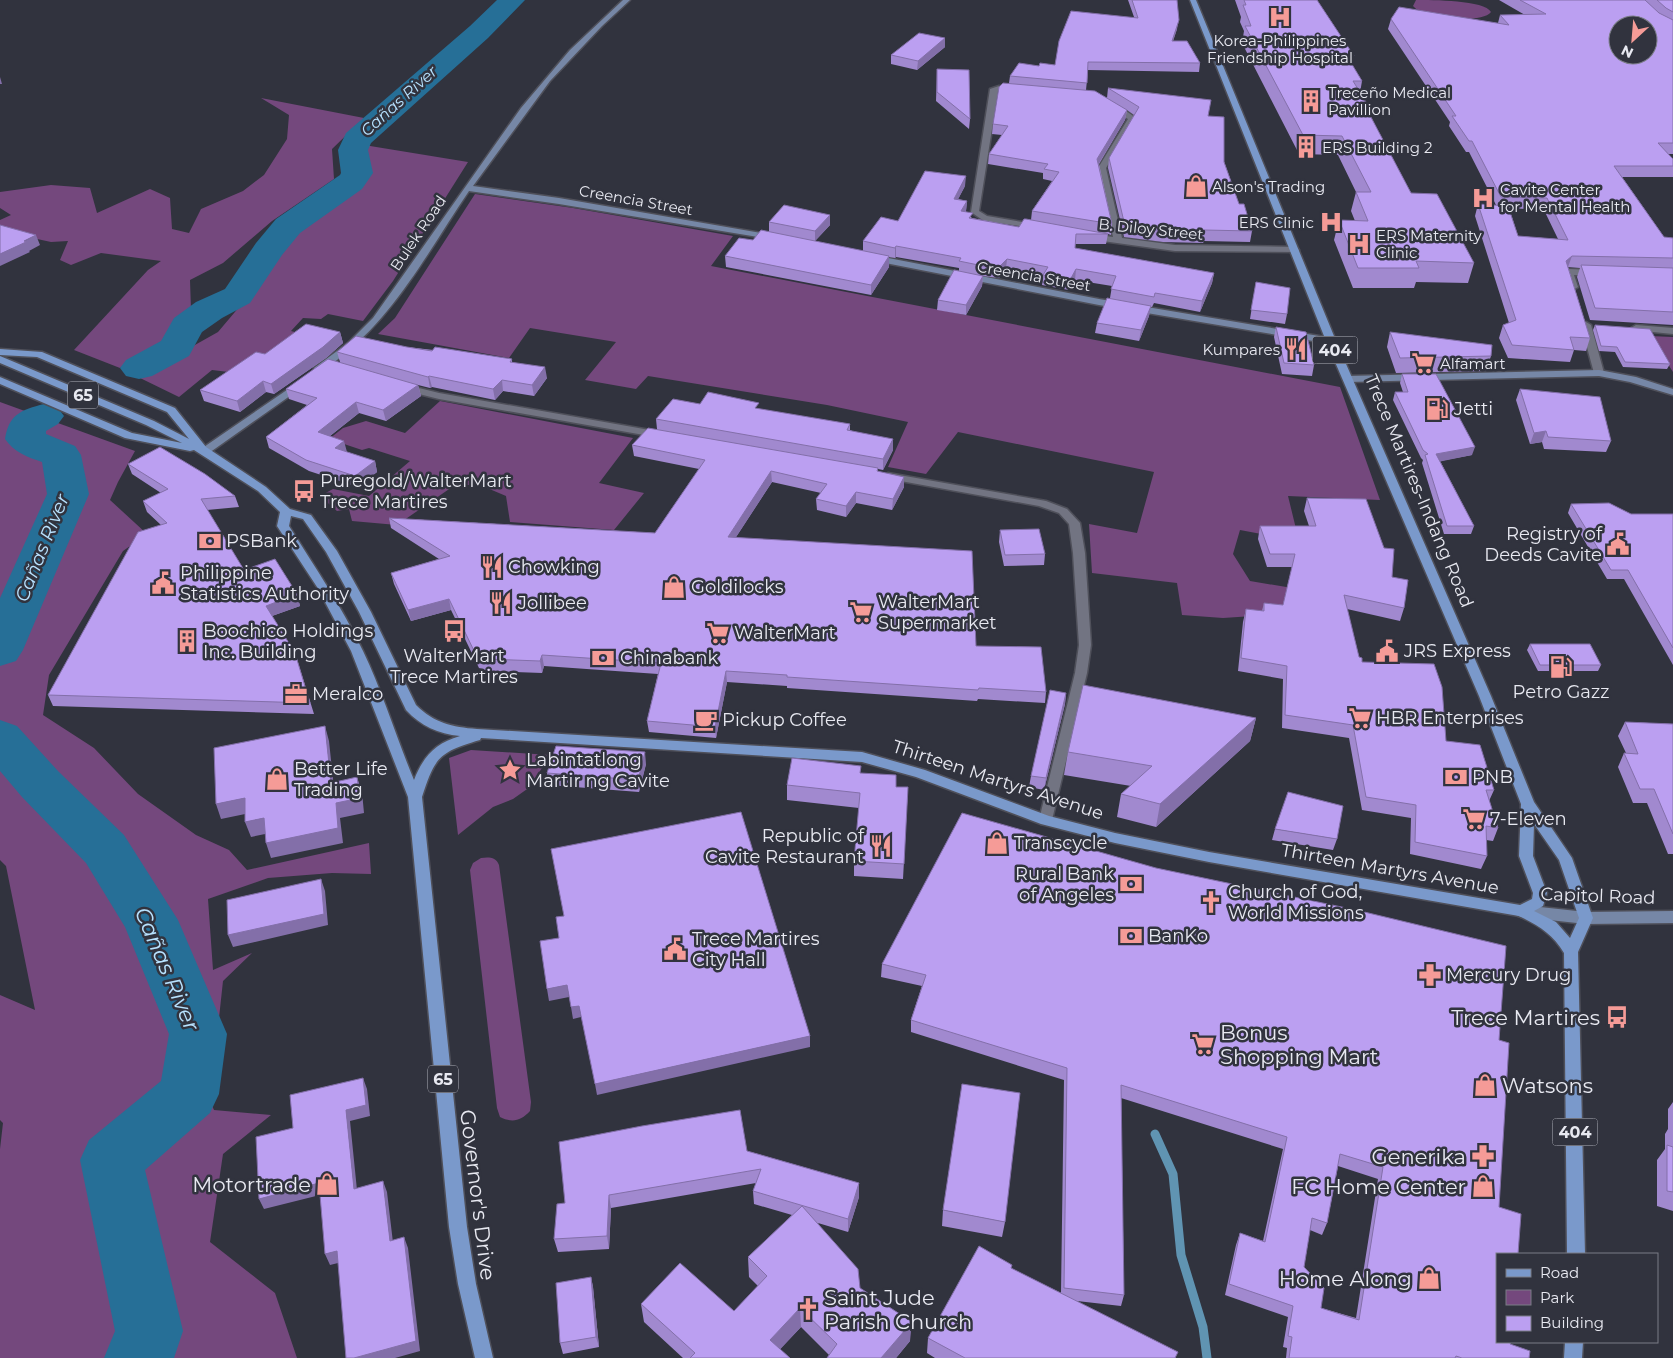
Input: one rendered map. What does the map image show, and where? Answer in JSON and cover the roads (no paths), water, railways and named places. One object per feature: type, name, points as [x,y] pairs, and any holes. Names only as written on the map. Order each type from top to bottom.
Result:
[{"type":"main road","name":"Bulek Road","points":[[205,451],[327,364],[351,345],[376,320],[519,115],[552,75],[603,20],[627,0]]},
{"type":"main road","name":"Trece Martires-Indang Road","points":[[1193,0],[1331,341],[1485,696],[1528,804],[1564,858],[1586,918]]},
{"type":"main road","name":"Creencia Street","points":[[467,188],[577,204],[782,240]]},
{"type":"main road","name":"Creencia Street","points":[[861,256],[1099,302],[1331,341]]},
{"type":"main road","name":"65","points":[[0,352],[39,354],[171,410],[205,451]]},
{"type":"main road","name":"65","points":[[0,359],[150,423],[205,451],[262,489],[286,511],[306,517],[331,550],[365,612],[407,700],[421,719],[437,728],[488,734]]},
{"type":"main road","points":[[1348,379],[1599,373],[1632,378],[1673,392]]},
{"type":"main road","name":"65","points":[[0,380],[129,436],[205,451]]},
{"type":"main road","name":"Governor's Drive","points":[[286,511],[284,526],[318,578],[357,651],[415,797],[458,1227],[467,1284],[484,1358]]},
{"type":"main road","name":"Governor's Drive","points":[[415,797],[423,771],[434,755],[451,744],[488,734]]},
{"type":"main road","name":"Thirteen Martyrs Avenue","points":[[488,734],[850,756],[904,768],[1046,820],[1115,838],[1209,857],[1521,911]]},
{"type":"main road","name":"Trece Martires-Indang Road","points":[[1521,911],[1538,902],[1540,894],[1526,856],[1528,804]]},
{"type":"main road","points":[[1521,911],[1550,924],[1562,936],[1571,952]]},
{"type":"main road","name":"Capitol Road","points":[[1521,911],[1586,918],[1673,917]]},
{"type":"main road","name":"404","points":[[1576,1253],[1571,952],[1586,918]]},
{"type":"main road","points":[[1573,1358],[1574,1343]]},
{"type":"street","points":[[1020,89],[994,89],[975,210],[976,214],[984,218],[1051,230]]},
{"type":"street","points":[[1103,100],[1132,118],[1102,168],[1118,241]]},
{"type":"street","name":"B. Diloy Street","points":[[1080,235],[1175,248],[1295,250]]},
{"type":"street","points":[[1577,299],[1568,272],[1606,273]]},
{"type":"street","points":[[1588,322],[1599,373]]},
{"type":"street","points":[[1624,328],[1673,331]]},
{"type":"street","points":[[327,364],[343,369]]},
{"type":"street","points":[[390,383],[439,396],[672,437]]},
{"type":"street","points":[[876,474],[1042,503],[1063,511],[1074,523],[1079,553],[1084,626],[1084,658],[1046,820]]},
{"type":"waterway","name":"Cañas River","points":[[139,368],[176,348],[187,326],[209,310],[238,296],[268,250],[288,226],[351,182],[357,173],[353,150],[357,139],[479,32],[512,0]]},
{"type":"waterway","name":"Cañas River","points":[[0,650],[68,494],[61,455],[40,448],[25,439],[27,425],[44,416]]},
{"type":"waterway","name":"Cañas River","points":[[0,738],[40,784],[105,849],[150,920],[198,1034],[189,1094],[111,1160],[149,1331],[139,1358]]},
{"type":"waterway","points":[[1155,1134],[1173,1174],[1181,1255],[1203,1327],[1207,1358]]},
{"type":"place","name":"Korea-Philippines Friendship Hospital","points":[[1280,17]]},
{"type":"place","name":"Treceño Medical Pavillion","points":[[1311,101]]},
{"type":"place","name":"ERS Building 2","points":[[1306,147]]},
{"type":"place","name":"Alson's Trading","points":[[1196,186]]},
{"type":"place","name":"Cavite Center for Mental Health","points":[[1483,198]]},
{"type":"place","name":"ERS Clinic","points":[[1331,222]]},
{"type":"place","name":"ERS Maternity Clinic","points":[[1359,244]]},
{"type":"place","name":"Kumpares","points":[[1296,349]]},
{"type":"place","name":"Alfamart","points":[[1423,363]]},
{"type":"place","name":"Jetti","points":[[1437,409]]},
{"type":"place","name":"Puregold/WalterMart Trece Martires","points":[[304,491]]},
{"type":"place","name":"PSBank","points":[[210,541]]},
{"type":"place","name":"Registry of Deeds Cavite","points":[[1618,544]]},
{"type":"place","name":"Chowking","points":[[492,567]]},
{"type":"place","name":"Philippine Statistics Authority","points":[[163,583]]},
{"type":"place","name":"Goldilocks","points":[[674,587]]},
{"type":"place","name":"Jollibee","points":[[501,603]]},
{"type":"place","name":"WalterMart Supermarket","points":[[861,612]]},
{"type":"place","name":"WalterMart Trece Martires","points":[[454,631]]},
{"type":"place","name":"WalterMart","points":[[718,633]]},
{"type":"place","name":"Boochico Holdings Inc. Building","points":[[187,641]]},
{"type":"place","name":"JRS Express","points":[[1387,651]]},
{"type":"place","name":"Chinabank","points":[[603,658]]},
{"type":"place","name":"Petro Gazz","points":[[1561,667]]},
{"type":"place","name":"Meralco","points":[[296,694]]},
{"type":"place","name":"HBR Enterprises","points":[[1360,718]]},
{"type":"place","name":"Pickup Coffee","points":[[706,720]]},
{"type":"place","name":"Labintatlong Martir ng Cavite","points":[[510,770]]},
{"type":"place","name":"PNB","points":[[1456,777]]},
{"type":"place","name":"Better Life Trading","points":[[277,779]]},
{"type":"place","name":"7-Eleven","points":[[1474,819]]},
{"type":"place","name":"Transcycle","points":[[997,843]]},
{"type":"place","name":"Republic of Cavite Restaurant","points":[[881,846]]},
{"type":"place","name":"Rural Bank of Angeles","points":[[1131,884]]},
{"type":"place","name":"Church of God, World Missions","points":[[1211,902]]},
{"type":"place","name":"BanKo","points":[[1131,936]]},
{"type":"place","name":"Trece Martires City Hall","points":[[675,949]]},
{"type":"place","name":"Mercury Drug","points":[[1430,975]]},
{"type":"place","name":"Trece Martires","points":[[1617,1017]]},
{"type":"place","name":"Bonus Shopping Mart","points":[[1203,1044]]},
{"type":"place","name":"Watsons","points":[[1485,1085]]},
{"type":"place","name":"Generika","points":[[1483,1156]]},
{"type":"place","name":"Motortrade","points":[[327,1184]]},
{"type":"place","name":"FC Home Center","points":[[1483,1186]]},
{"type":"place","name":"Home Along","points":[[1429,1278]]},
{"type":"place","name":"Saint Jude Parish Church","points":[[808,1309]]}]
